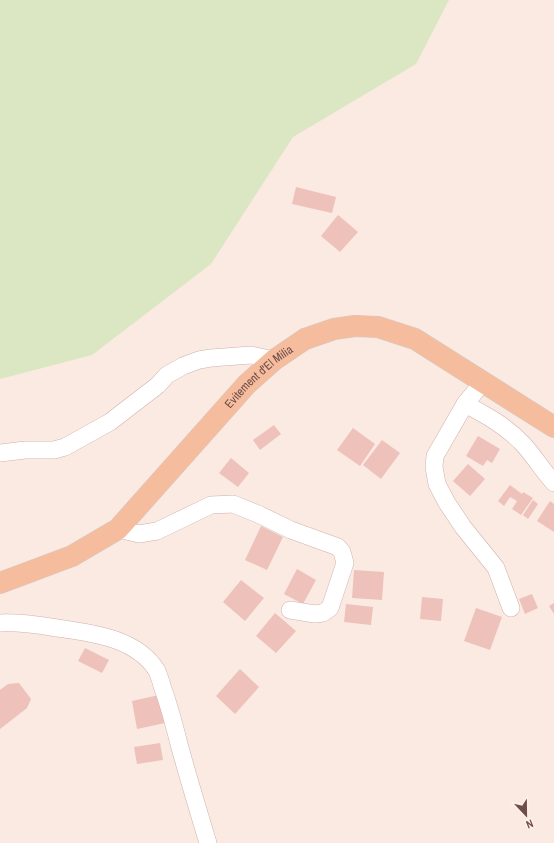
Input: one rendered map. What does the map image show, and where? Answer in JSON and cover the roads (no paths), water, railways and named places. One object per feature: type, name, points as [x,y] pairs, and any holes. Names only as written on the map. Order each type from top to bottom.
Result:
[{"type":"main road","name":"Evitement d'El Milia","points":[[0,583],[72,556],[118,529],[247,384],[274,360],[305,339],[334,329],[355,326],[378,327],[415,339],[554,427]]},
{"type":"street","points":[[0,453],[25,450],[48,450],[65,447],[110,422],[158,385],[167,375],[199,360],[251,355],[274,360]]},
{"type":"street","points":[[483,382],[465,404],[435,456],[434,467],[437,484],[447,504],[463,527],[496,568],[510,608]]},
{"type":"street","points":[[465,404],[490,417],[510,431],[524,445],[554,482]]},
{"type":"street","points":[[118,529],[139,534],[157,531],[210,505],[232,504],[258,514],[291,530],[338,547],[342,552],[345,563],[330,608],[323,613],[315,614],[290,610]]},
{"type":"street","points":[[0,623],[11,622],[100,635],[121,642],[146,659],[157,672],[169,703],[179,745],[208,843]]}]
